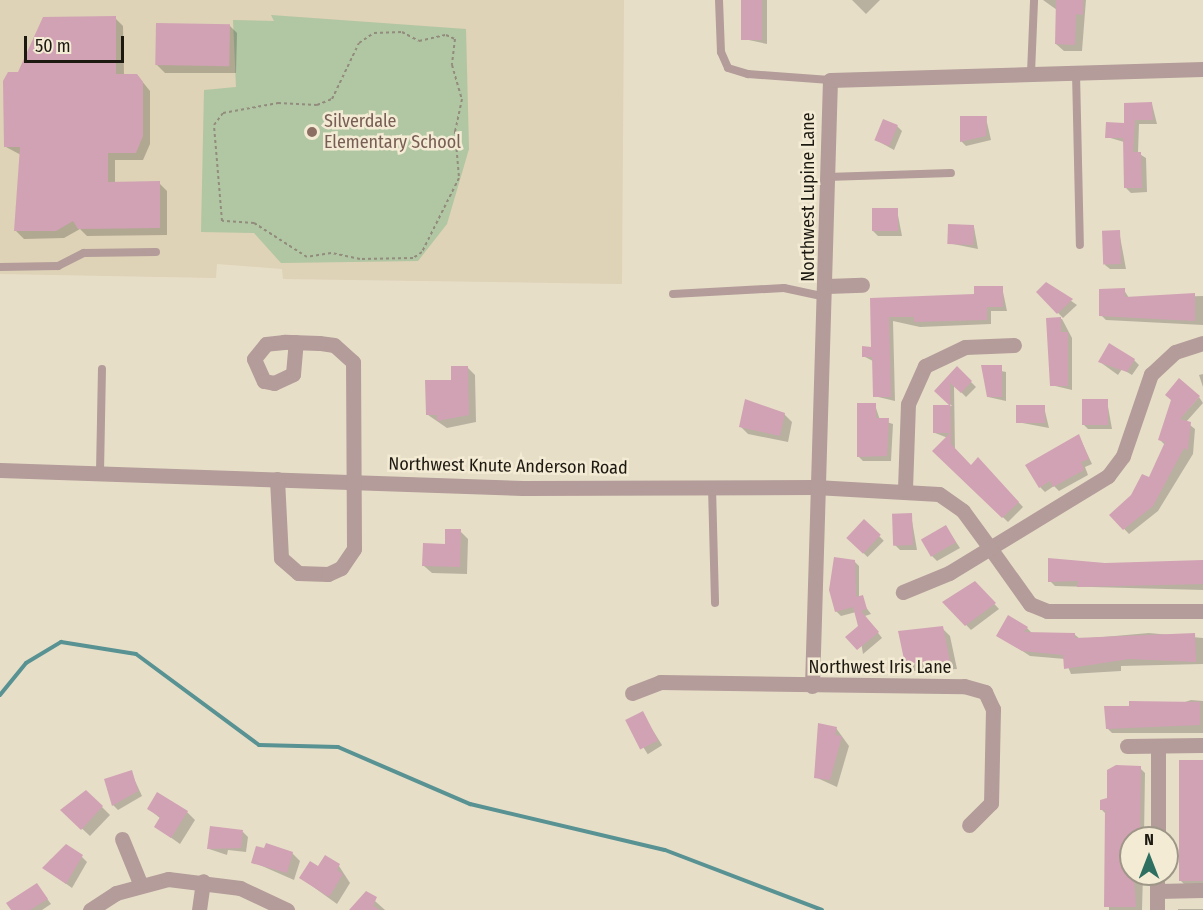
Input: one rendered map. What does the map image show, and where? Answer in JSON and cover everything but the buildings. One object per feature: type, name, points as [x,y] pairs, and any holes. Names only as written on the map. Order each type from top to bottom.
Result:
[{"type":"street","points":[[830,80],[1203,69]]},
{"type":"street","name":"Northwest Lupine Lane","points":[[812,686],[815,487],[823,476],[830,80]]},
{"type":"street","points":[[826,292],[862,285]]},
{"type":"street","points":[[278,479],[281,558],[298,573],[313,575],[342,568],[354,549],[353,362],[334,345],[296,342]]},
{"type":"street","points":[[903,592],[949,573],[1108,476],[1123,456],[1150,374],[1175,352],[1203,344]]},
{"type":"street","points":[[905,489],[908,404],[925,366],[965,347],[1014,345]]},
{"type":"street","name":"Northwest Knute Anderson Road","points":[[0,470],[355,482],[905,489],[939,494],[951,501],[990,548],[1030,604],[1047,611],[1203,611]]},
{"type":"street","name":"Northwest Iris Lane","points":[[632,693],[660,682],[812,686],[964,686],[985,692],[993,709],[991,803],[969,825]]},
{"type":"street","points":[[1127,746],[1203,745]]},
{"type":"street","points":[[1158,746],[1158,826]]},
{"type":"street","points":[[122,839],[140,883]]},
{"type":"street","points":[[199,910],[203,881]]},
{"type":"street","points":[[90,910],[140,883],[203,881],[240,888],[286,910]]},
{"type":"street","points":[[1157,886],[1157,910]]},
{"type":"street","points":[[1157,891],[1203,890]]},
{"type":"lane","points":[[718,0],[721,52],[728,68],[830,80]]},
{"type":"lane","points":[[1031,73],[1034,0]]},
{"type":"lane","points":[[1076,72],[1080,245]]},
{"type":"lane","points":[[827,177],[951,173]]},
{"type":"lane","points":[[0,267],[58,266],[84,253],[156,252]]},
{"type":"lane","points":[[673,294],[784,288],[826,292]]},
{"type":"lane","points":[[100,472],[102,369]]},
{"type":"lane","points":[[712,487],[715,603]]},
{"type":"path","points":[[402,32],[419,41],[446,35],[455,39],[452,65],[462,99],[455,131],[459,178],[429,242],[413,258],[360,259],[331,253],[307,257],[254,223],[222,221],[214,124],[229,110],[316,105],[332,99],[359,43],[374,33],[402,32]]},
{"type":"shaded area","name":"Silverdale Elementary School","points":[[0,0],[624,0],[622,284],[283,279],[282,269],[217,264],[216,278],[0,274]]},
{"type":"green space","points":[[271,15],[466,29],[469,149],[447,224],[418,261],[281,263],[254,233],[201,232],[204,90],[236,87],[233,20],[274,21]]},
{"type":"waterway","points":[[0,695],[26,663],[61,642],[136,654],[259,745],[338,747],[470,804],[665,850],[822,910]]},
{"type":"place","name":"Silverdale Elementary School","points":[[312,132]]}]
